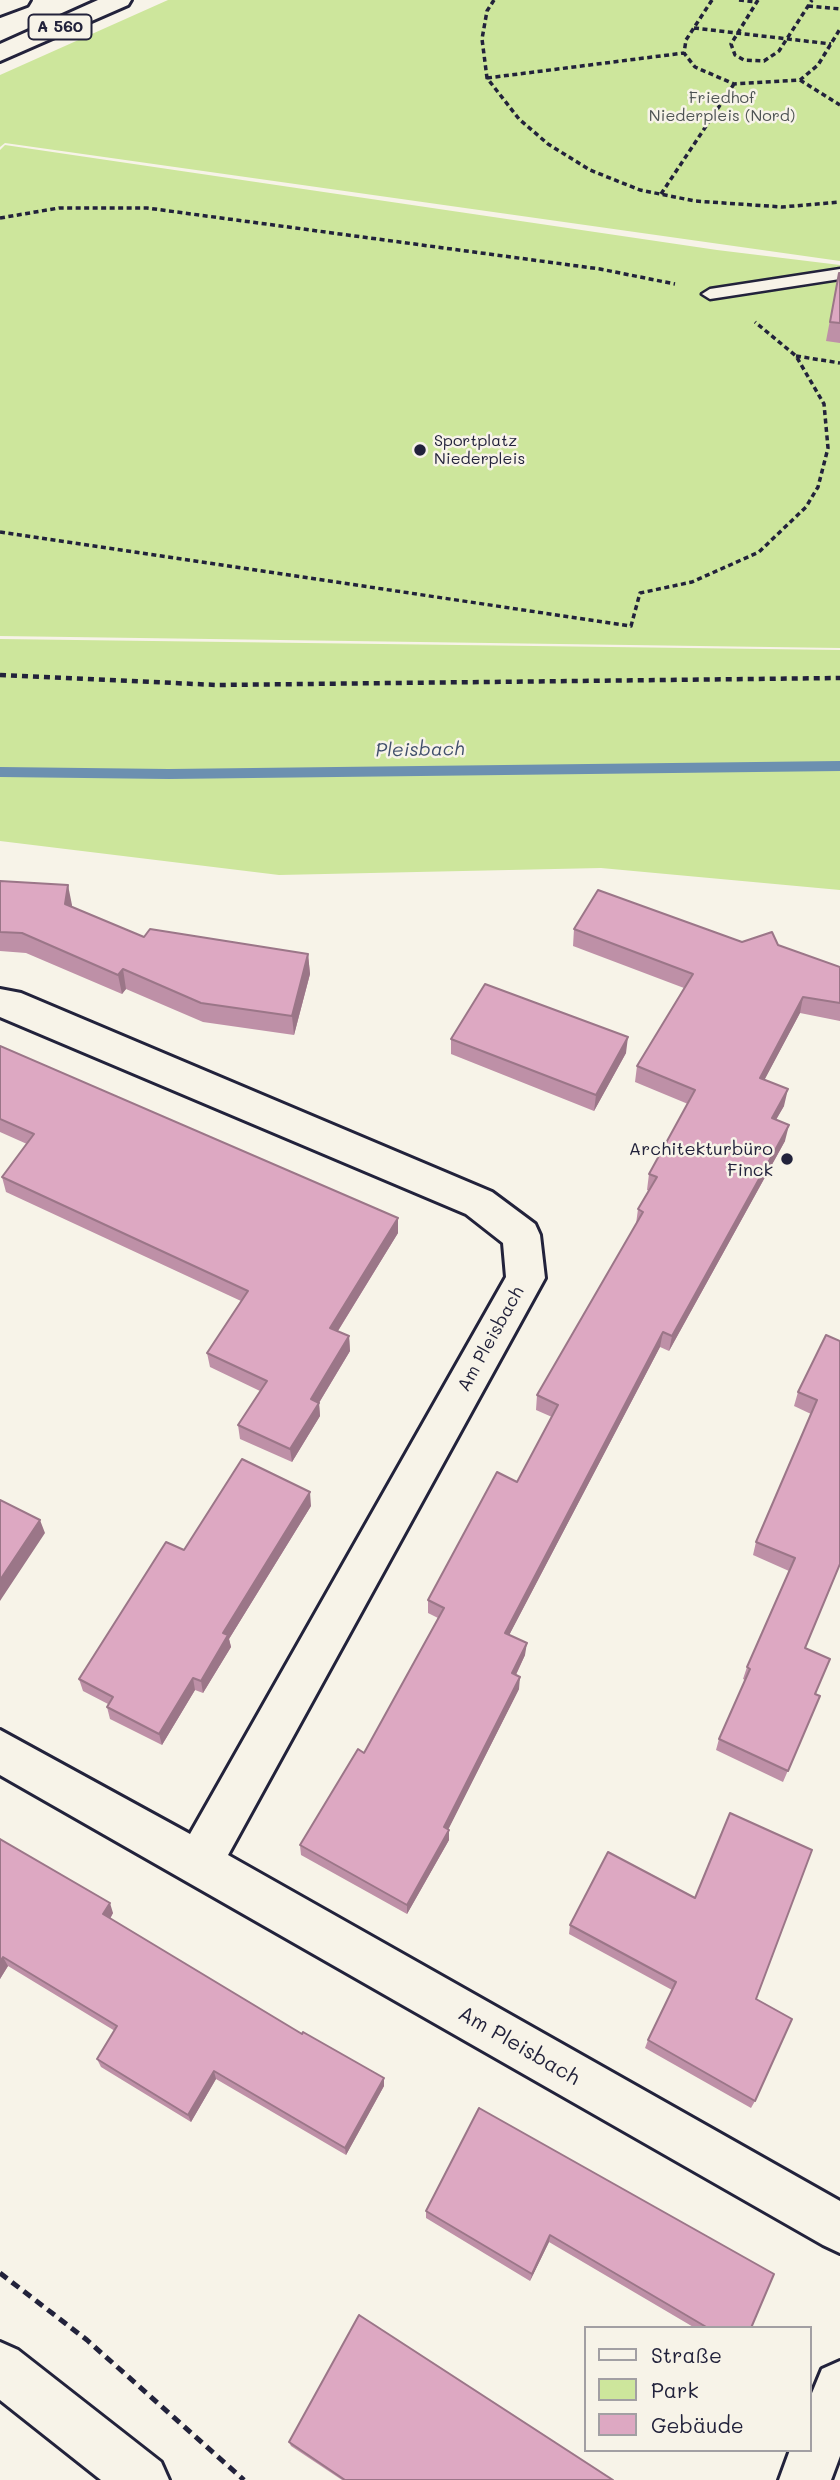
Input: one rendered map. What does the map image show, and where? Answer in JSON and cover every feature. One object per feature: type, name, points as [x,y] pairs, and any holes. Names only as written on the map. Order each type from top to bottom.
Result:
[{"type":"main road","name":"A 560","points":[[0,8],[18,0]]},
{"type":"main road","name":"A 560","points":[[0,53],[119,0]]},
{"type":"main road","name":"Am Pleisbach","points":[[0,1003],[8,1003],[479,1203],[521,1235],[526,1278],[198,1864]]},
{"type":"main road","name":"Am Pleisbach","points":[[0,1751],[840,2228]]},
{"type":"main road","points":[[0,2368],[143,2480]]},
{"type":"main road","points":[[805,2480],[840,2387]]},
{"type":"lane","points":[[710,294],[840,274]]},
{"type":"path","points":[[494,0],[487,11],[482,39],[486,78],[519,119],[548,144],[590,170],[640,190],[737,206],[782,207],[840,202]]},
{"type":"path","points":[[712,0],[686,40],[684,53],[695,67],[734,84],[800,80],[818,65],[840,29]]},
{"type":"path","points":[[739,0],[757,1]]},
{"type":"path","points":[[757,1],[731,44],[734,55],[744,60],[764,61],[779,51],[812,0]]},
{"type":"path","points":[[808,6],[840,9]]},
{"type":"path","points":[[694,28],[831,44]]},
{"type":"path","points":[[486,78],[684,53]]},
{"type":"path","points":[[800,80],[840,105]]},
{"type":"path","points":[[661,194],[734,84]]},
{"type":"path","points":[[0,218],[59,208],[147,208],[640,275],[710,294],[750,318],[796,356],[824,404],[828,428],[826,465],[818,487],[806,507],[759,551],[692,582],[640,593],[631,626],[0,532]]},
{"type":"path","points":[[796,356],[840,363]]},
{"type":"path","points":[[0,675],[217,685],[840,678]]},
{"type":"path","points":[[0,2273],[87,2340],[244,2480]]},
{"type":"green space","name":"Friedhof Niederpleis (Nord)","points":[[168,0],[840,0],[840,261],[5,143],[0,147],[0,75]]},
{"type":"green space","name":"Sportplatz Niederpleis","points":[[5,145],[717,250],[840,265],[840,648],[0,636],[0,150]]},
{"type":"green space","points":[[0,639],[840,650],[840,890],[601,868],[279,875],[0,841]]},
{"type":"building","points":[[840,273],[840,323],[830,322]]},
{"type":"building","points":[[0,881],[68,885],[65,904],[144,937],[150,929],[308,954],[292,1016],[201,1003],[123,969],[118,975],[22,933],[0,932]]},
{"type":"building","points":[[598,890],[742,942],[772,932],[778,945],[840,967],[840,1003],[803,997],[760,1078],[788,1089],[772,1118],[789,1125],[672,1336],[663,1332],[505,1633],[527,1643],[512,1673],[520,1677],[444,1827],[449,1830],[407,1905],[300,1845],[358,1749],[364,1753],[444,1608],[428,1600],[497,1472],[517,1482],[558,1405],[537,1395],[643,1212],[638,1209],[657,1177],[649,1174],[695,1090],[637,1066],[693,974],[574,929]]},
{"type":"building","points":[[485,984],[628,1037],[596,1095],[451,1039]]},
{"type":"building","points":[[0,1046],[398,1218],[330,1328],[349,1336],[311,1399],[319,1403],[290,1449],[238,1425],[267,1381],[207,1353],[248,1291],[2,1177],[34,1134],[0,1119]]},
{"type":"building","points":[[826,1335],[840,1341],[840,1564],[805,1648],[830,1659],[815,1694],[820,1696],[788,1771],[719,1739],[795,1558],[756,1542],[817,1400],[798,1392]]},
{"type":"building","points":[[242,1459],[310,1492],[223,1633],[228,1635],[201,1681],[193,1678],[159,1734],[107,1707],[113,1697],[79,1679],[166,1542],[184,1550]]},
{"type":"building","points":[[0,1500],[40,1520],[0,1580]]},
{"type":"building","points":[[730,1813],[812,1850],[756,1999],[792,2019],[755,2101],[648,2040],[676,1982],[570,1925],[608,1852],[695,1898]]},
{"type":"building","points":[[0,1839],[110,1903],[103,1914],[302,2034],[303,2032],[384,2078],[345,2148],[214,2071],[188,2115],[97,2059],[117,2026],[3,1957],[0,1962]]},
{"type":"building","points":[[479,2108],[774,2274],[752,2326],[705,2326],[550,2235],[532,2274],[426,2211]]},
{"type":"building","points":[[359,2315],[613,2480],[345,2480],[289,2442]]},
{"type":"waterway","name":"Pleisbach","points":[[0,772],[169,774],[840,766]]},
{"type":"place","name":"Sportplatz Niederpleis","points":[[420,450]]},
{"type":"place","name":"Architekturbüro Finck","points":[[787,1159]]}]
